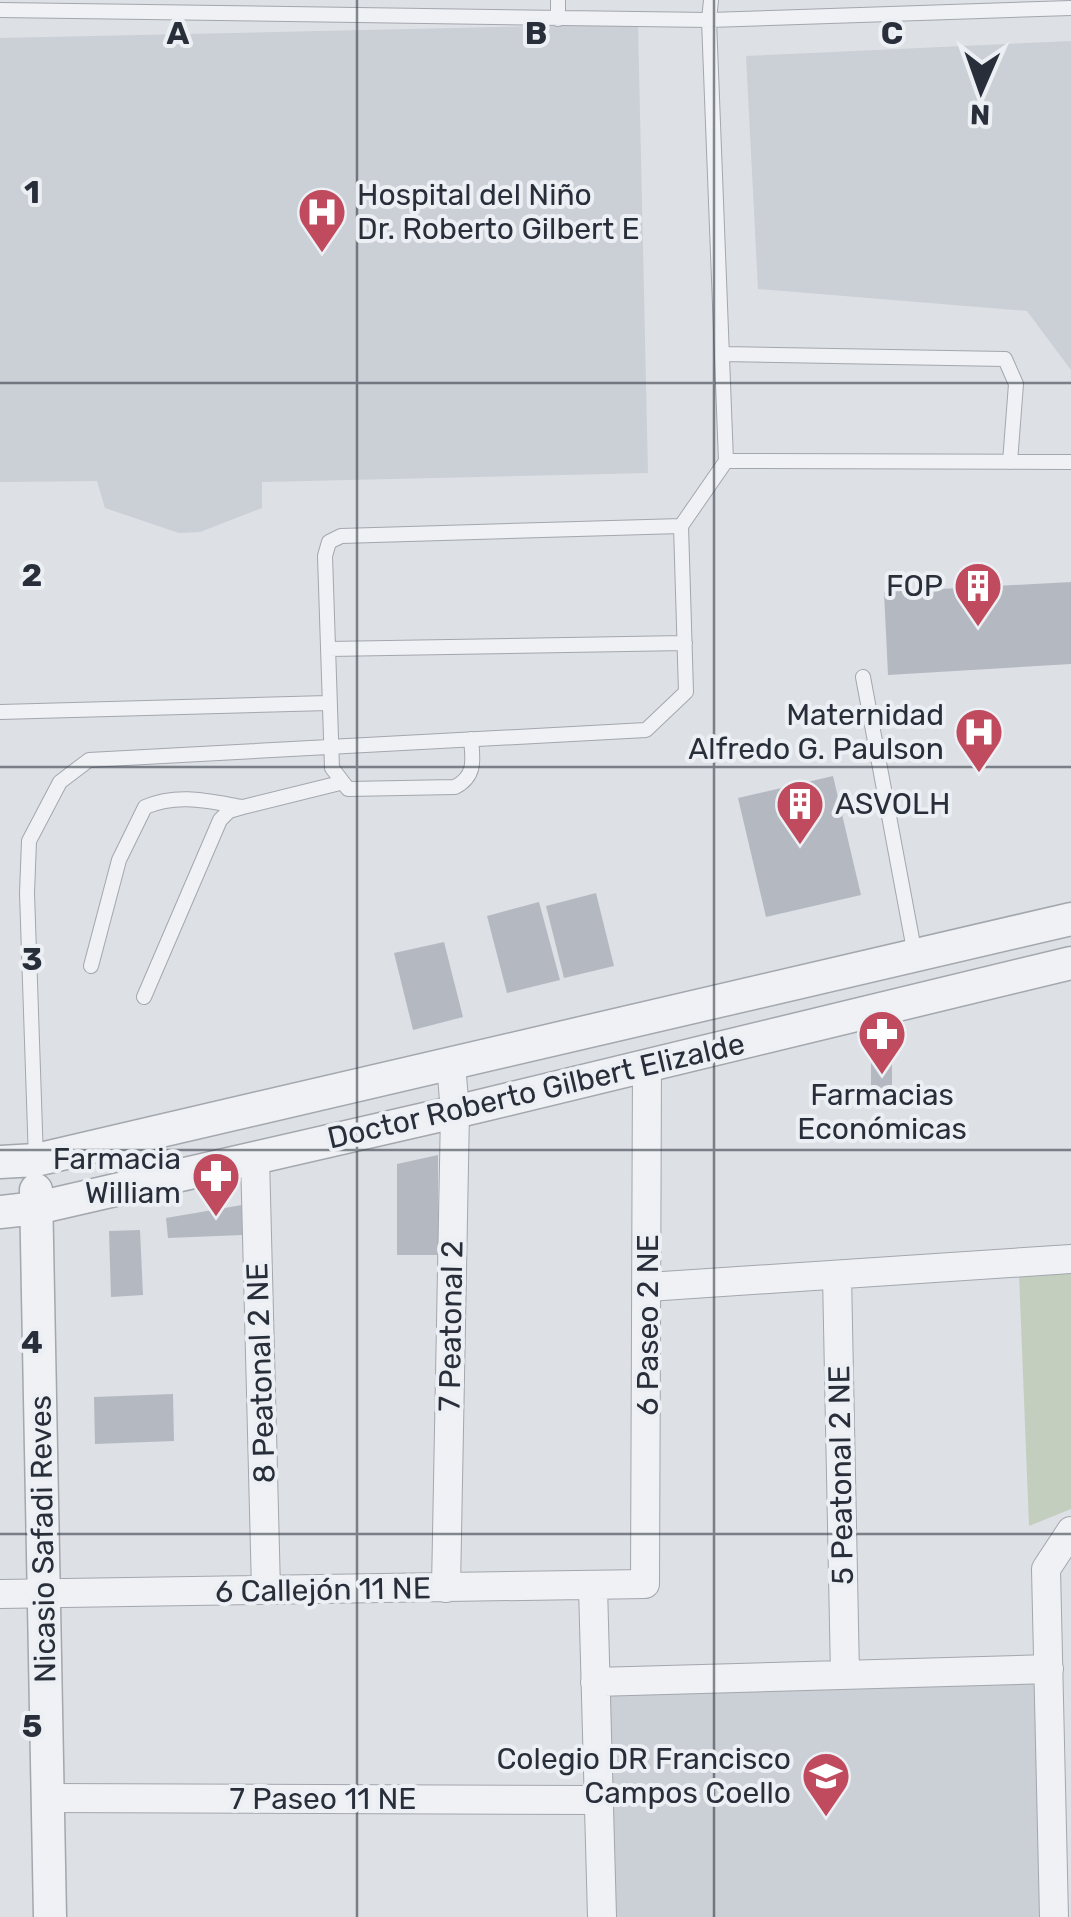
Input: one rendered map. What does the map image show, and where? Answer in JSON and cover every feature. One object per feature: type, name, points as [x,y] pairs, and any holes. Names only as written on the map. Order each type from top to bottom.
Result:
[{"type":"street","name":"Doctor Roberto Gilbert Elizalde","points":[[0,1162],[36,1160],[1071,919]]},
{"type":"street","points":[[996,936],[988,942],[986,962],[991,971],[1010,977]]},
{"type":"street","points":[[922,954],[941,956],[948,965],[946,987],[936,994]]},
{"type":"street","name":"Doctor Roberto Gilbert Elizalde","points":[[0,1212],[37,1208],[456,1112],[1071,963]]},
{"type":"street","name":"7 Peatonal 2","points":[[446,1588],[456,1112],[451,1064]]},
{"type":"street","name":"6 Paseo 2 NE","points":[[646,1584],[647,1065]]},
{"type":"street","name":"8 Peatonal 2 NE","points":[[255,1157],[266,1590]]},
{"type":"street","name":"Nicasio Safadi Reves","points":[[36,1160],[50,1917]]},
{"type":"street","points":[[648,1287],[1071,1259]]},
{"type":"street","name":"5 Peatonal 2 NE","points":[[838,1275],[845,1675]]},
{"type":"street","points":[[1060,1908],[1062,1718],[1049,1669],[1046,1570],[1070,1531]]},
{"type":"street","name":"6 Callejón 11 NE","points":[[0,1594],[646,1584]]},
{"type":"street","points":[[593,1587],[602,1917]]},
{"type":"street","points":[[595,1682],[1049,1669]]},
{"type":"street","name":"7 Paseo 11 NE","points":[[48,1798],[599,1800]]},
{"type":"lane","points":[[558,0],[558,19]]},
{"type":"lane","points":[[36,1160],[27,893],[29,840],[60,782],[89,760],[646,730],[686,692],[681,526],[726,461],[711,0]]},
{"type":"lane","points":[[0,10],[709,20],[1071,8]]},
{"type":"lane","points":[[724,354],[1006,359],[1016,384],[1010,462]]},
{"type":"lane","points":[[726,461],[1071,462]]},
{"type":"lane","points":[[471,739],[474,767],[455,787],[348,789],[340,783],[332,768],[328,703],[325,556],[334,538],[681,526]]},
{"type":"lane","points":[[328,649],[685,643]]},
{"type":"lane","points":[[863,677],[922,954]]},
{"type":"lane","points":[[0,712],[328,703]]},
{"type":"lane","points":[[144,997],[220,820],[243,807],[340,783]]},
{"type":"lane","points":[[91,966],[119,860],[145,808],[164,799],[193,798],[243,807]]},
{"type":"shaded area","name":"Hospital del Niño Dr. Roberto Gilbert E","points":[[638,24],[648,473],[262,482],[262,508],[200,532],[179,533],[105,508],[97,481],[0,482],[0,38]]},
{"type":"shaded area","points":[[1071,41],[1071,370],[1027,311],[758,289],[746,56]]},
{"type":"shaded area","name":"Colegio DR Francisco Campos Coello","points":[[1047,1671],[1053,1917],[603,1917],[598,1685]]},
{"type":"green space","points":[[1071,1272],[1071,1509],[1029,1526],[1019,1274]]},
{"type":"building","name":"FOP","points":[[1071,582],[1071,664],[888,675],[884,592]]},
{"type":"building","name":"ASVOLH","points":[[833,776],[861,895],[766,917],[738,798]]},
{"type":"building","points":[[596,893],[614,966],[564,978],[546,906]]},
{"type":"building","points":[[539,902],[560,980],[507,993],[487,916]]},
{"type":"building","points":[[444,942],[463,1017],[413,1030],[394,953]]},
{"type":"building","name":"Farmacias Económicas","points":[[892,1042],[892,1106],[871,1106],[871,1047]]},
{"type":"building","points":[[438,1155],[438,1255],[397,1255],[397,1164]]},
{"type":"building","points":[[242,1205],[243,1235],[168,1238],[166,1218]]},
{"type":"building","points":[[140,1230],[143,1295],[111,1297],[109,1231]]},
{"type":"building","points":[[173,1394],[174,1441],[95,1444],[94,1397]]},
{"type":"place","name":"Hospital del Niño Dr. Roberto Gilbert E","points":[[322,254]]},
{"type":"place","name":"FOP","points":[[978,628]]},
{"type":"place","name":"Maternidad Alfredo G. Paulson","points":[[979,774]]},
{"type":"place","name":"ASVOLH","points":[[800,846]]},
{"type":"place","name":"Farmacias Económicas","points":[[882,1076]]},
{"type":"place","name":"Farmacia William","points":[[216,1218]]},
{"type":"place","name":"Colegio DR Francisco Campos Coello","points":[[826,1818]]}]
